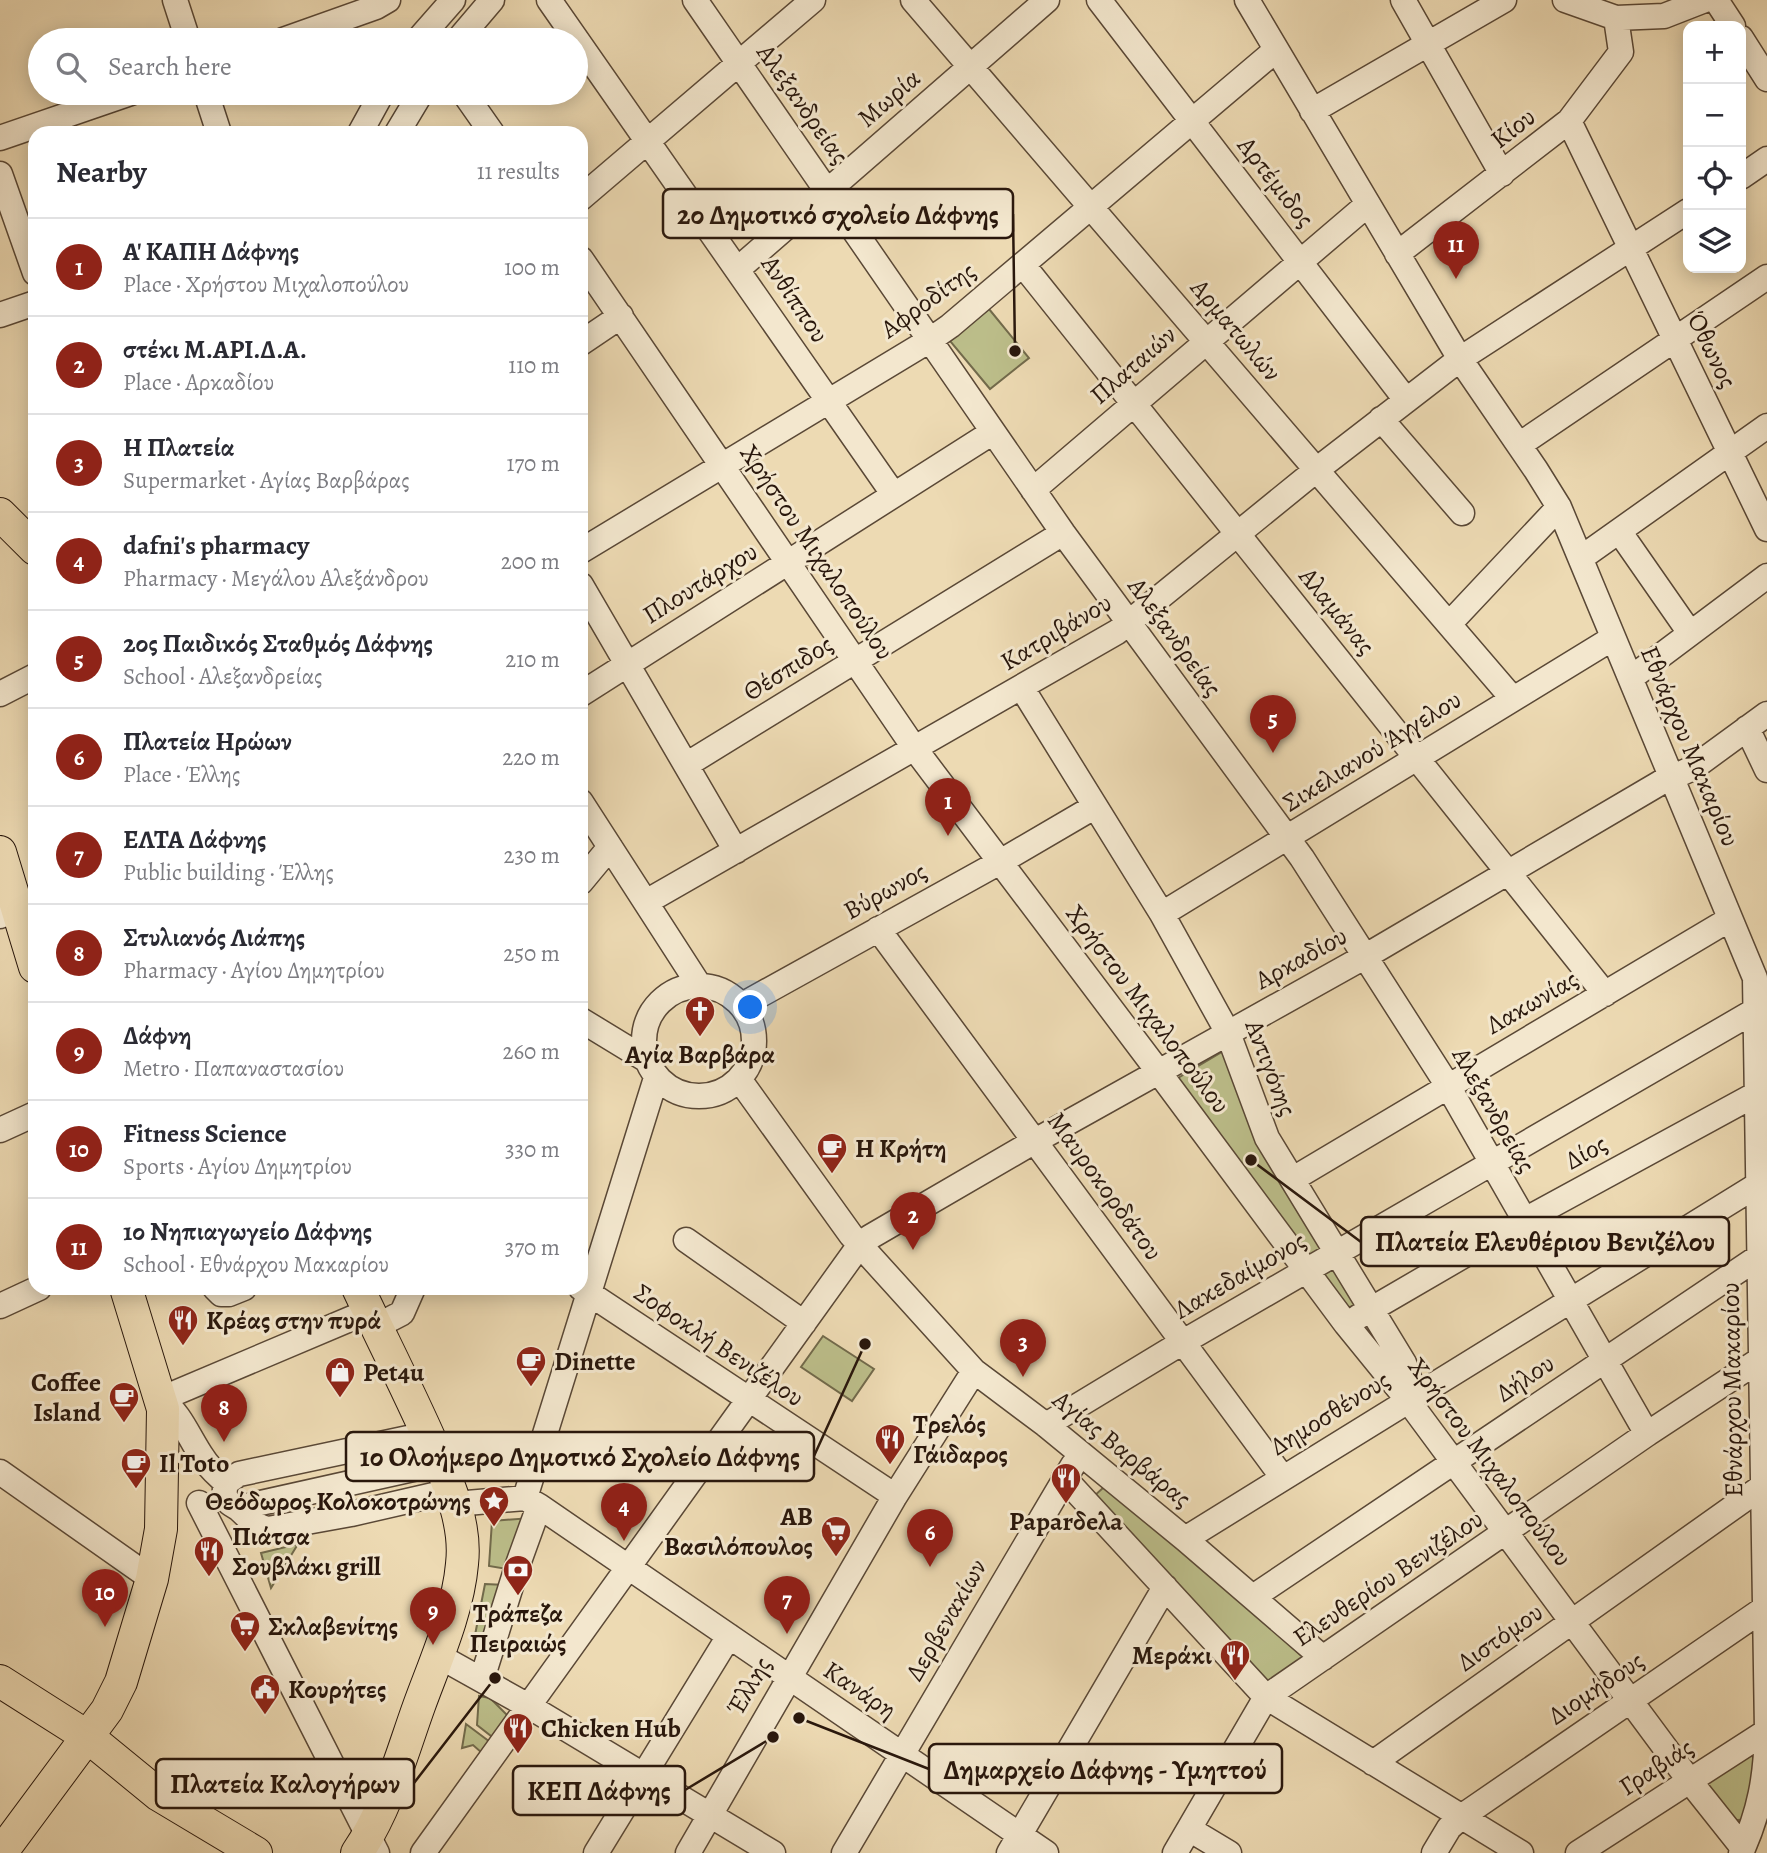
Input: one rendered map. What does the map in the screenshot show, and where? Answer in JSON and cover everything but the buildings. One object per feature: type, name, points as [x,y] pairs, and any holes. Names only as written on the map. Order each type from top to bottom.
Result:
[{"type":"main road","points":[[0,514],[28,542]]},
{"type":"main road","points":[[0,852],[28,944]]},
{"type":"main road","points":[[1,1853],[107,1710],[121,1682],[152,1580],[161,1529],[161,1399],[128,1295]]},
{"type":"main road","points":[[368,1309],[414,1437],[448,1486],[463,1544],[457,1593],[368,1847]]},
{"type":"main road","points":[[0,1681],[88,1737],[159,1795],[256,1853]]},
{"type":"street","points":[[175,0],[184,28]]},
{"type":"street","points":[[317,28],[376,7],[388,0]]},
{"type":"street","points":[[428,28],[453,0]]},
{"type":"street","points":[[468,28],[492,0]]},
{"type":"street","name":"Ανθίππου","points":[[549,0],[568,28]]},
{"type":"street","name":"Αλεξανδρείας","points":[[695,0],[1063,533],[1287,838],[1366,956],[1448,1086],[1647,1434]]},
{"type":"street","points":[[588,192],[813,0]]},
{"type":"street","name":"Αρματωλών","points":[[913,0],[1513,699]]},
{"type":"street","name":"Μωρία","points":[[738,269],[1048,0]]},
{"type":"street","name":"Αρτέμιδος","points":[[1099,0],[1406,400]]},
{"type":"street","name":"Εθνάρχου Μακαρίου","points":[[1247,0],[1460,359],[1559,507],[1742,947],[1761,974],[1756,1010],[1763,1151],[1759,1184],[1765,1434],[1763,1486],[1767,1731],[1761,1799],[1742,1851]]},
{"type":"street","points":[[1403,0],[1502,174]]},
{"type":"street","points":[[1312,111],[1504,0]]},
{"type":"street","points":[[1565,0],[1616,18],[1664,16],[1705,0]]},
{"type":"street","points":[[1716,0],[1730,21]]},
{"type":"street","name":"Κίου","points":[[1397,254],[1569,121],[1621,52],[1616,18]]},
{"type":"street","points":[[1746,46],[1767,79]]},
{"type":"street","name":"Αφροδίτης","points":[[588,547],[930,340],[1023,265],[1276,50]]},
{"type":"street","name":"Ανθίππου","points":[[588,57],[894,495]]},
{"type":"street","points":[[35,126],[96,105]]},
{"type":"street","points":[[210,105],[217,126]]},
{"type":"street","points":[[364,126],[375,105]]},
{"type":"street","points":[[401,126],[414,105]]},
{"type":"street","points":[[472,105],[487,126]]},
{"type":"street","name":"Όθωνος","points":[[1569,121],[1767,529]]},
{"type":"street","points":[[0,138],[28,128]]},
{"type":"street","points":[[1746,174],[1767,159]]},
{"type":"street","points":[[0,174],[28,253]]},
{"type":"street","name":"Πλαταιών","points":[[1033,489],[1367,205]]},
{"type":"street","name":"Κατριβάνου","points":[[646,902],[1022,688],[1128,624],[1315,471],[1460,359],[1683,214]]},
{"type":"street","name":"Αλαμάνας","points":[[1023,265],[1605,994]]},
{"type":"street","name":"Χρήστου Μιχαλοπούλου","points":[[588,269],[915,749],[1346,1324],[1407,1399],[1742,1851]]},
{"type":"street","points":[[1519,445],[1767,277]]},
{"type":"street","points":[[0,315],[28,305]]},
{"type":"street","points":[[588,338],[621,316]]},
{"type":"street","points":[[1381,419],[1462,513]]},
{"type":"street","points":[[1581,558],[1767,426]]},
{"type":"street","name":"Πλουτάρχου","points":[[588,690],[993,432]]},
{"type":"street","points":[[1450,624],[1559,507]]},
{"type":"street","points":[[1619,531],[1690,633]]},
{"type":"street","name":"Θέσπιδος","points":[[686,765],[1063,533]]},
{"type":"street","points":[[1631,678],[1767,576]]},
{"type":"street","points":[[588,597],[736,851]]},
{"type":"street","name":"Σικελιανού Άγγελου","points":[[1162,914],[1613,638]]},
{"type":"street","points":[[0,694],[28,680]]},
{"type":"street","name":"Αντιγόνης","points":[[1022,688],[1162,914],[1228,1033],[1266,1138],[1404,1363],[1412,1386],[1407,1399]]},
{"type":"street","name":"Αρκαδίου","points":[[859,1246],[1035,1141],[1366,956],[1672,777],[1693,768],[1767,714]]},
{"type":"street","points":[[1747,728],[1767,770]]},
{"type":"street","name":"Βύρωνος","points":[[742,1006],[1094,807]]},
{"type":"street","points":[[588,813],[699,985]]},
{"type":"street","points":[[588,874],[610,847]]},
{"type":"street","name":"Λακωνίας","points":[[1293,1179],[1730,919]]},
{"type":"street","name":"Μαυροκορδάτου","points":[[878,929],[1283,1478]]},
{"type":"street","points":[[1742,947],[1767,954]]},
{"type":"street","points":[[588,1025],[651,1069],[671,1090],[688,1096],[707,1096],[724,1090],[739,1079],[748,1066],[754,1043],[750,1019],[742,1006],[722,991],[699,985],[682,988],[653,1009],[645,1025],[643,1042],[651,1069],[588,1280]]},
{"type":"street","name":"Λακεδαίμονος","points":[[1045,1425],[1183,1342],[1756,1010]]},
{"type":"street","name":"Αγίας Βαρβάρας","points":[[739,1079],[859,1246],[974,1371],[1185,1539],[1323,1658]]},
{"type":"street","name":"Δίος","points":[[1346,1324],[1523,1221],[1762,1090]]},
{"type":"street","points":[[0,1130],[28,1117]]},
{"type":"street","name":"Δημοσθένους","points":[[1185,1539],[1407,1399],[1759,1184]]},
{"type":"street","points":[[686,1240],[804,1323]]},
{"type":"street","points":[[423,1853],[859,1246]]},
{"type":"street","name":"Δήλου","points":[[1253,1597],[1604,1360],[1762,1247]]},
{"type":"street","name":"Σοφοκλή Βενιζέλου","points":[[588,1292],[895,1496]]},
{"type":"street","points":[[0,1306],[28,1293]]},
{"type":"street","points":[[161,1399],[368,1309],[402,1313],[410,1295]]},
{"type":"street","points":[[482,1679],[516,1567],[584,1295]]},
{"type":"street","name":"Ελευθερίου Βενιζέλου","points":[[1175,1853],[1266,1697],[1506,1533],[1763,1352]]},
{"type":"street","name":"Έλλης","points":[[688,1853],[895,1496],[974,1371]]},
{"type":"street","points":[[161,1399],[171,1406],[230,1496],[258,1527],[268,1529],[351,1514],[448,1486]]},
{"type":"street","points":[[230,1496],[239,1474],[414,1437]]},
{"type":"street","points":[[402,1472],[408,1466],[412,1455],[410,1448],[414,1437]]},
{"type":"street","name":"Δερβενακίων","points":[[844,1853],[1064,1478],[1081,1455]]},
{"type":"street","points":[[0,1472],[152,1580]]},
{"type":"street","points":[[162,1501],[199,1503],[230,1496],[402,1472],[448,1486],[532,1502]]},
{"type":"street","points":[[1064,1478],[1266,1697],[1521,1853]]},
{"type":"street","name":"Διστόμου","points":[[1373,1763],[1763,1486]]},
{"type":"street","name":"Κανάρη","points":[[532,1502],[901,1754],[1014,1844],[1046,1853]]},
{"type":"street","points":[[199,1503],[368,1847]]},
{"type":"street","points":[[1014,1844],[1165,1587]]},
{"type":"street","name":"Διομήδους","points":[[1434,1853],[1449,1828],[1461,1817],[1765,1608]]},
{"type":"street","points":[[596,1853],[729,1636]]},
{"type":"street","points":[[437,1655],[530,1707],[773,1853]]},
{"type":"street","name":"Γραβιάς","points":[[1578,1853],[1767,1731]]},
{"type":"street","points":[[1189,1829],[1229,1853]]},
{"type":"green space","points":[[989,309],[1029,358],[990,389],[950,341]]},
{"type":"green space","points":[[1227,1049],[1332,1249],[1307,1260],[1173,1081]]},
{"type":"green space","points":[[1339,1259],[1368,1306],[1347,1316],[1315,1274]]},
{"type":"green space","points":[[823,1336],[874,1369],[852,1401],[801,1367]]},
{"type":"green space","points":[[1104,1487],[1205,1565],[1306,1660],[1265,1684],[1093,1497]]},
{"type":"green space","points":[[531,1518],[513,1570],[489,1566],[492,1521]]},
{"type":"green space","points":[[298,1544],[271,1588],[261,1553]]},
{"type":"green space","points":[[485,1584],[505,1585],[487,1640],[475,1635]]},
{"type":"green space","points":[[479,1696],[490,1698],[508,1716],[500,1743],[477,1725]]},
{"type":"green space","points":[[466,1724],[498,1748],[490,1760],[473,1745],[462,1748]]},
{"type":"green space","points":[[1751,1755],[1755,1759],[1746,1819],[1730,1821],[1703,1784]]},
{"type":"place","name":"1ο Νηπιαγωγείο Δάφνης","points":[[1456,279]]},
{"type":"place","name":"2ο Δημοτικό σχολείο Δάφνης","points":[[1015,351]]},
{"type":"place","name":"2ος Παιδικός Σταθμός Δάφνης","points":[[1273,753]]},
{"type":"place","name":"Α' ΚΑΠΗ Δάφνης","points":[[948,836]]},
{"type":"place","name":"Αγία Βαρβάρα","points":[[700,1038]]},
{"type":"place","name":"Πλατεία Ελευθέριου Βενιζέλου","points":[[1251,1160]]},
{"type":"place","name":"Η Κρήτη","points":[[832,1175]]},
{"type":"place","name":"στέκι Μ.ΑΡΙ.Δ.Α.","points":[[913,1250]]},
{"type":"place","name":"1ο Ολοήμερο Δημοτικό Σχολείο Δάφνης","points":[[865,1344]]},
{"type":"place","name":"Κρέας στην πυρά","points":[[183,1347]]},
{"type":"place","name":"Η Πλατεία","points":[[1023,1377]]},
{"type":"place","name":"Dinette","points":[[531,1388]]},
{"type":"place","name":"Pet4u","points":[[340,1399]]},
{"type":"place","name":"Coffee Island","points":[[124,1424]]},
{"type":"place","name":"Στυλιανός Λιάπης","points":[[224,1442]]},
{"type":"place","name":"Τρελός Γάιδαρος","points":[[890,1466]]},
{"type":"place","name":"Il Toto","points":[[136,1490]]},
{"type":"place","name":"Paparδeλa","points":[[1066,1505]]},
{"type":"place","name":"Θεόδωρος Κολοκοτρώνης","points":[[494,1528]]},
{"type":"place","name":"dafni's pharmacy","points":[[624,1541]]},
{"type":"place","name":"ΑΒ Βασιλόπουλος","points":[[836,1558]]},
{"type":"place","name":"Πλατεία Ηρώων","points":[[930,1567]]},
{"type":"place","name":"Πιάτσα Σουβλάκι grill","points":[[209,1578]]},
{"type":"place","name":"Τράπεζα Πειραιώς","points":[[518,1597]]},
{"type":"place","name":"Fitness Science","points":[[105,1627]]},
{"type":"place","name":"ΕΛΤΑ Δάφνης","points":[[787,1634]]},
{"type":"place","name":"Δάφνη","points":[[433,1645]]},
{"type":"place","name":"Σκλαβενίτης","points":[[245,1653]]},
{"type":"place","name":"Πλατεία Καλογήρων","points":[[495,1678]]},
{"type":"place","name":"Μεράκι","points":[[1235,1682]]},
{"type":"place","name":"Κουρήτες","points":[[265,1716]]},
{"type":"place","name":"Δημαρχείο Δάφνης - Υμηττού","points":[[799,1718]]},
{"type":"place","name":"ΚΕΠ Δάφνης","points":[[773,1737]]},
{"type":"place","name":"Chicken Hub","points":[[518,1755]]}]
